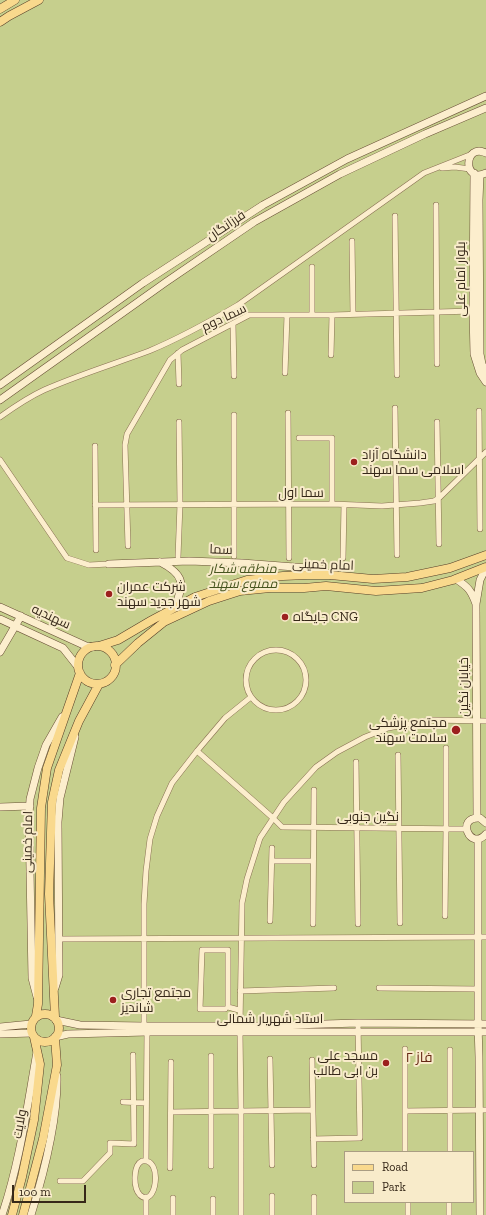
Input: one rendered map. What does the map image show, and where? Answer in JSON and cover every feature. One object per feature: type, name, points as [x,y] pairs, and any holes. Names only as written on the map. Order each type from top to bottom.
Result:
[{"type":"main road","points":[[0,9],[15,0]]},
{"type":"main road","points":[[0,22],[39,0]]},
{"type":"main road","name":"امام خمینی","points":[[96,647],[118,640],[195,597],[247,580],[283,576],[330,576],[368,579],[407,578],[450,568],[486,555]]},
{"type":"main road","name":"امام خمینی","points":[[116,665],[138,643],[164,622],[209,601],[240,591],[270,588],[304,588],[326,586],[376,591],[422,588],[456,579],[486,567]]},
{"type":"main road","points":[[96,647],[104,648],[112,655],[116,665],[109,680],[99,684],[88,682],[79,670],[80,656],[88,649],[96,647]]},
{"type":"main road","name":"امام خمینی","points":[[36,1016],[38,1001],[41,808],[47,768],[79,670]]},
{"type":"main road","name":"امام خمینی","points":[[55,1019],[50,894],[52,802],[59,770],[79,721],[99,684]]},
{"type":"main road","points":[[50,1014],[55,1019],[59,1029],[55,1037],[45,1042],[37,1040],[33,1035],[31,1024],[36,1016],[50,1014]]},
{"type":"main road","name":"ولایت","points":[[12,1215],[34,1120],[40,1064],[33,1035]]},
{"type":"main road","name":"ولایت","points":[[23,1215],[43,1139],[57,1065],[55,1037]]},
{"type":"street","name":"فرزانگان","points":[[0,385],[143,284],[263,205],[346,159],[486,96]]},
{"type":"street","name":"فرزانگان","points":[[0,400],[166,282],[254,222],[340,174],[425,134],[486,108]]},
{"type":"street","points":[[0,417],[43,390],[182,337],[245,301],[424,173],[478,151],[485,152]]},
{"type":"street","name":"بلوار امام علی","points":[[473,153],[469,158],[468,163],[477,172],[479,200],[480,354],[482,364],[486,372]]},
{"type":"street","points":[[437,168],[456,167],[477,172]]},
{"type":"street","points":[[436,205],[437,364]]},
{"type":"street","points":[[395,216],[397,375]]},
{"type":"street","points":[[352,241],[353,314]]},
{"type":"street","points":[[312,267],[312,315]]},
{"type":"street","name":"بلوار امام علی","points":[[480,311],[474,354],[480,373],[486,382]]},
{"type":"street","name":"سما دوم","points":[[128,546],[125,445],[127,434],[170,360],[178,353],[249,316],[480,311]]},
{"type":"street","points":[[285,373],[287,315]]},
{"type":"street","points":[[331,355],[332,315]]},
{"type":"street","points":[[233,324],[234,376]]},
{"type":"street","points":[[178,353],[179,384]]},
{"type":"street","points":[[395,408],[397,556]]},
{"type":"street","points":[[479,411],[480,529]]},
{"type":"street","points":[[288,413],[289,558]]},
{"type":"street","points":[[234,415],[234,556]]},
{"type":"street","points":[[178,557],[180,504],[179,422]]},
{"type":"street","points":[[437,422],[439,544]]},
{"type":"street","points":[[300,438],[332,438],[332,504]]},
{"type":"street","points":[[95,446],[96,550]]},
{"type":"street","name":"سما اول","points":[[96,505],[396,505],[420,503],[434,501],[439,498],[486,452]]},
{"type":"street","points":[[0,460],[67,558],[89,564],[109,564]]},
{"type":"street","points":[[343,558],[344,505]]},
{"type":"street","name":"سما","points":[[109,564],[189,561],[242,563],[321,569],[330,576]]},
{"type":"street","points":[[160,562],[176,572],[181,585],[181,592],[175,607]]},
{"type":"street","name":"خیابان نگین","points":[[477,818],[476,604],[480,580],[486,567]]},
{"type":"street","points":[[456,579],[470,590],[476,604]]},
{"type":"street","name":"سهندیه","points":[[0,607],[86,646],[96,647]]},
{"type":"street","points":[[0,652],[21,616]]},
{"type":"street","name":"سهندیه","points":[[0,619],[63,648],[79,670]]},
{"type":"street","points":[[273,650],[282,651],[295,657],[301,664],[305,673],[305,686],[299,699],[292,705],[284,709],[270,710],[257,704],[251,696],[247,688],[247,674],[253,661],[260,655],[273,650]]},
{"type":"street","points":[[146,1161],[144,938],[146,871],[150,839],[157,816],[172,783],[196,751],[225,718],[251,696]]},
{"type":"street","points":[[38,1001],[32,978],[30,799],[46,745],[67,710]]},
{"type":"street","points":[[241,1215],[239,1010],[242,903],[247,879],[260,838],[284,802],[316,767],[337,752],[365,737],[388,728],[430,720],[486,721]]},
{"type":"street","points":[[53,994],[59,975],[58,822],[60,798],[79,721]]},
{"type":"street","points":[[444,916],[446,748]]},
{"type":"street","name":"نگین جنوبی","points":[[196,751],[282,827],[467,829]]},
{"type":"street","points":[[398,755],[400,923]]},
{"type":"street","points":[[356,762],[358,924]]},
{"type":"street","points":[[313,924],[314,790]]},
{"type":"street","points":[[0,807],[30,806]]},
{"type":"street","points":[[486,823],[477,818],[470,820],[467,826],[470,836],[478,839],[484,837],[486,834]]},
{"type":"street","points":[[478,839],[478,1032],[482,1057],[483,1110],[480,1215]]},
{"type":"street","points":[[270,921],[272,848]]},
{"type":"street","points":[[272,861],[313,861]]},
{"type":"street","points":[[59,939],[486,938]]},
{"type":"street","points":[[225,1009],[200,1009],[202,950],[228,950],[228,1007],[239,1010]]},
{"type":"street","points":[[240,991],[334,988]]},
{"type":"street","points":[[379,988],[478,988]]},
{"type":"street","name":"استاد شهریار شمالی","points":[[55,1019],[80,1025],[145,1029],[240,1029],[486,1024]]},
{"type":"street","points":[[0,1028],[31,1024]]},
{"type":"street","points":[[313,1139],[360,1138],[358,1027]]},
{"type":"street","name":"استاد شهریار شمالی","points":[[358,1027],[486,1032]]},
{"type":"street","name":"استاد شهریار شمالی","points":[[55,1037],[68,1034],[145,1029]]},
{"type":"street","points":[[0,1034],[33,1035]]},
{"type":"street","points":[[405,1049],[406,1151]]},
{"type":"street","points":[[2,1215],[11,1189],[26,1121],[37,1050]]},
{"type":"street","points":[[450,1050],[450,1151]]},
{"type":"street","points":[[60,1181],[83,1181],[110,1153],[110,1143],[134,1144],[133,1055]]},
{"type":"street","points":[[211,1056],[211,1166]]},
{"type":"street","points":[[270,1060],[272,1166]]},
{"type":"street","points":[[312,1060],[314,1165]]},
{"type":"street","points":[[170,1168],[172,1062]]},
{"type":"street","points":[[31,1215],[41,1181],[52,1124],[57,1086],[57,1065]]},
{"type":"street","points":[[123,1102],[146,1103]]},
{"type":"street","points":[[171,1112],[313,1110]]},
{"type":"street","points":[[405,1111],[483,1110]]},
{"type":"street","points":[[146,1161],[150,1162],[154,1167],[155,1187],[152,1193],[146,1197],[142,1197],[137,1192],[135,1179],[137,1166],[140,1162],[146,1161]]},
{"type":"street","points":[[272,1196],[272,1215]]},
{"type":"street","points":[[146,1197],[146,1215]]},
{"type":"street","points":[[314,1197],[314,1215]]},
{"type":"street","points":[[173,1198],[173,1215]]},
{"type":"street","points":[[213,1199],[213,1215]]},
{"type":"street","points":[[408,1203],[408,1215]]},
{"type":"street","points":[[449,1203],[449,1215]]},
{"type":"green space","name":"منطقه شکار ممنوع سهند","points":[[0,0],[486,0],[486,1215],[0,1215]]},
{"type":"place","name":"دانشگاه آزاد اسلامی سما سهند","points":[[354,462]]},
{"type":"place","name":"شرکت عمران شهر جدید سهند","points":[[109,594]]},
{"type":"place","name":"جایگاه CNG","points":[[285,617]]},
{"type":"place","name":"مجتمع پزشکی سلامت سهند","points":[[456,730]]},
{"type":"place","name":"مجتمع تجاری شاندیز","points":[[113,1000]]},
{"type":"place","name":"مسجد علی بن ابی طالب","points":[[386,1063]]},
{"type":"district","name":"فاز ۲","points":[[419,1058]]}]
